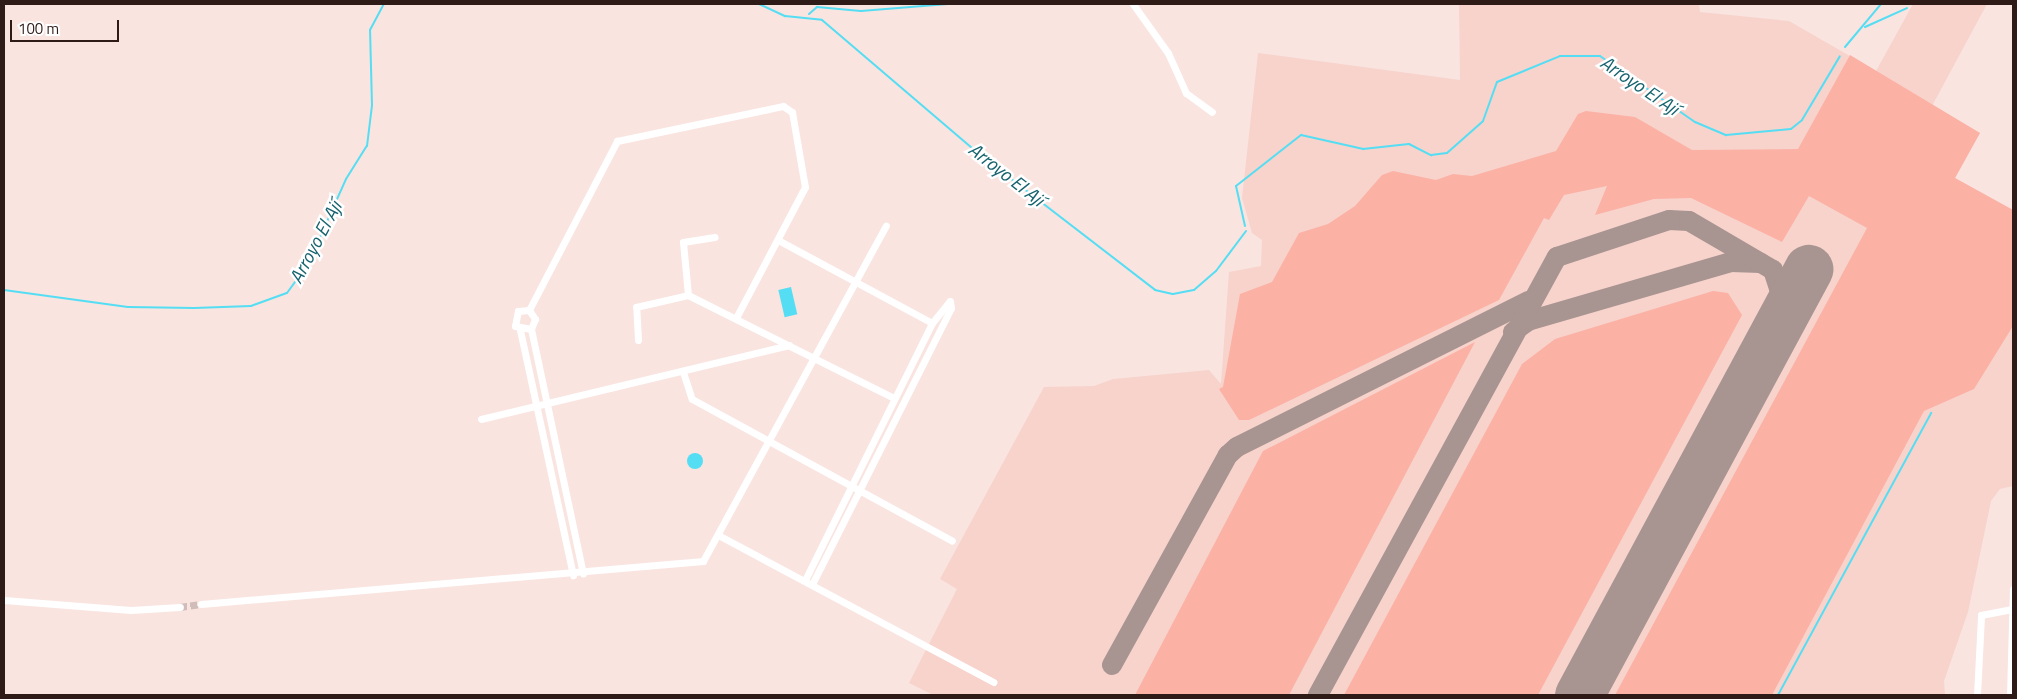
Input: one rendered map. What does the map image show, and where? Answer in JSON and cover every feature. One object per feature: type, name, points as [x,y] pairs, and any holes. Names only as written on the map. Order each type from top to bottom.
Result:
[{"type":"street","points":[[1133,4],[1168,53],[1186,93],[1212,112]]},
{"type":"street","points":[[573,575],[537,406],[515,315],[529,310],[613,148],[627,138],[775,107],[788,108],[806,182],[778,240],[736,318]]},
{"type":"street","points":[[201,604],[695,564],[709,556],[817,359],[886,226]]},
{"type":"street","points":[[688,294],[683,242],[715,237]]},
{"type":"street","points":[[778,240],[932,323]]},
{"type":"street","points":[[638,340],[633,316],[636,307],[688,294],[894,398]]},
{"type":"street","points":[[809,582],[894,398],[932,323],[945,303],[952,303],[854,488]]},
{"type":"street","points":[[529,310],[535,319],[531,329],[583,574]]},
{"type":"street","points":[[520,330],[531,329]]},
{"type":"street","points":[[481,419],[789,345]]},
{"type":"street","points":[[683,372],[692,399],[952,541]]},
{"type":"street","points":[[720,536],[994,682]]},
{"type":"street","points":[[2010,695],[2013,589]]},
{"type":"street","points":[[4,600],[131,610],[180,607]]},
{"type":"street","points":[[1978,695],[1983,612],[2013,608]]},
{"type":"shaded area","points":[[1459,4],[1699,4],[1700,12],[1789,21],[1876,71],[1913,4],[1987,4],[1932,106],[1980,133],[1955,178],[2013,210],[2013,486],[2000,489],[1991,501],[1968,612],[1944,681],[1945,695],[933,695],[909,683],[957,589],[940,579],[1044,387],[1094,386],[1113,379],[1209,370],[1221,384],[1229,272],[1261,266],[1262,240],[1252,233],[1242,198],[1258,53],[1460,80]]},
{"type":"shaded area","points":[[1850,55],[1980,133],[1955,178],[2013,210],[2013,326],[1974,389],[1924,411],[1772,695],[1615,695],[1867,228],[1809,196],[1782,242],[1691,198],[1654,199],[1595,215],[1607,186],[1564,195],[1549,220],[1544,218],[1499,300],[1249,420],[1239,420],[1219,389],[1223,387],[1240,294],[1272,282],[1299,233],[1328,224],[1355,206],[1382,175],[1393,171],[1436,180],[1453,174],[1472,176],[1556,151],[1578,114],[1586,111],[1635,117],[1692,150],[1798,149]]},
{"type":"shaded area","points":[[1713,291],[1728,293],[1742,315],[1538,695],[1344,695],[1522,364],[1555,339]]},
{"type":"shaded area","points":[[1475,342],[1289,695],[1135,695],[1263,451]]},
{"type":"water","points":[[791,287],[797,314],[785,317],[778,290]]},
{"type":"water","points":[[692,453],[698,453],[703,458],[701,467],[692,469],[687,464],[687,458]]},
{"type":"waterway","name":"Arroyo El Ají","points":[[4,290],[128,307],[194,308],[251,306],[287,293],[308,264],[346,179],[367,146],[372,105],[370,30],[384,4]]},
{"type":"waterway","name":"Arroyo El Ají","points":[[759,4],[785,16],[822,20],[980,155],[1155,290],[1173,294],[1194,290],[1216,271],[1246,231]]},
{"type":"waterway","points":[[809,14],[817,7],[861,11],[948,4]]},
{"type":"waterway","name":"Arroyo El Ají","points":[[1845,47],[1881,4]]},
{"type":"waterway","points":[[1865,27],[1907,8]]},
{"type":"waterway","name":"Arroyo El Ají","points":[[1245,226],[1236,186],[1301,135],[1363,149],[1409,144],[1431,155],[1447,153],[1483,121],[1497,82],[1560,56],[1600,56],[1695,122],[1726,135],[1791,129],[1802,120],[1840,56]]},
{"type":"waterway","points":[[1778,695],[1931,413]]},
{"type":"taxiway","points":[[1318,695],[1557,257],[1669,220],[1689,221],[1773,270],[1783,301],[1779,323]]},
{"type":"taxiway","points":[[1513,332],[1528,321],[1731,262],[1761,263]]},
{"type":"taxiway","points":[[1112,665],[1228,455],[1237,447],[1529,301]]},
{"type":"runway","points":[[1579,695],[1808,269]]},
{"type":"tunnel","points":[[180,607],[201,604]]}]
